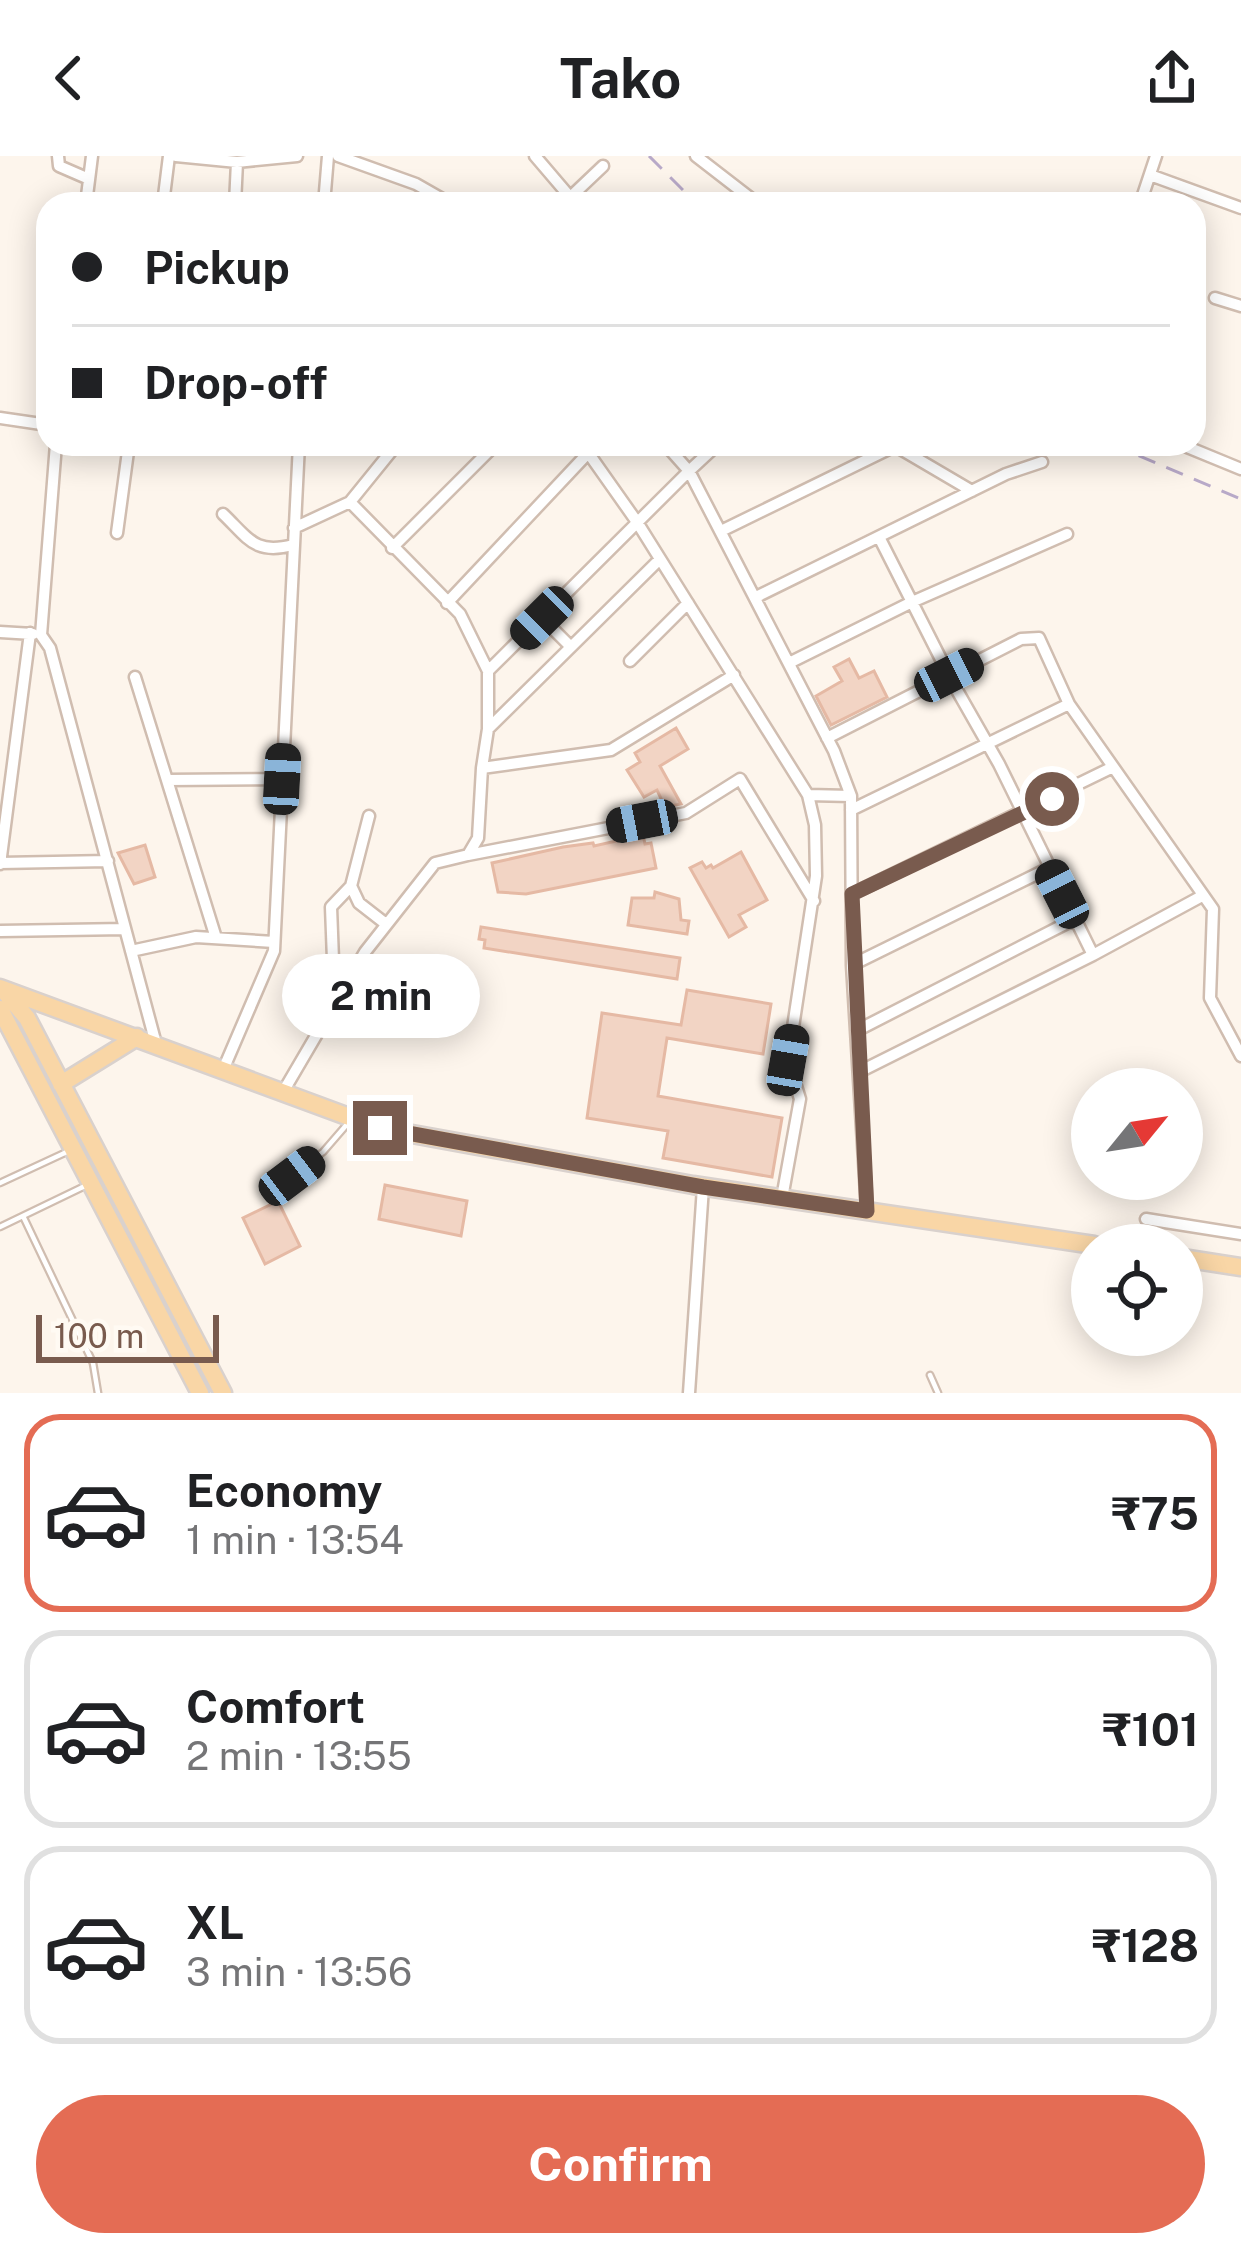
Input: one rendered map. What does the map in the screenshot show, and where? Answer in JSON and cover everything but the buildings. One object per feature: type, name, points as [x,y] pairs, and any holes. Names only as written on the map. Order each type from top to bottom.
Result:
[{"type":"main road","points":[[1,988],[380,1128],[703,1187],[1071,1242]]},
{"type":"main road","points":[[1,988],[27,1018],[223,1393]]},
{"type":"main road","points":[[0,1009],[200,1393]]},
{"type":"main road","points":[[61,1084],[137,1037]]},
{"type":"main road","points":[[1203,1261],[1241,1267]]},
{"type":"street","points":[[58,156],[59,166],[89,179]]},
{"type":"street","points":[[87,192],[92,156]]},
{"type":"street","points":[[166,192],[173,156],[238,162],[297,156]]},
{"type":"street","points":[[325,192],[328,156]]},
{"type":"street","points":[[338,156],[430,192]]},
{"type":"street","points":[[536,156],[563,192]]},
{"type":"street","points":[[697,156],[743,192]]},
{"type":"street","points":[[1144,192],[1156,156]]},
{"type":"street","points":[[236,192],[238,162]]},
{"type":"street","points":[[579,192],[603,166]]},
{"type":"street","points":[[1150,175],[1197,192]]},
{"type":"street","points":[[1206,195],[1241,208]]},
{"type":"street","points":[[1215,298],[1241,306]]},
{"type":"street","points":[[0,418],[36,423]]},
{"type":"street","points":[[1206,455],[1241,470]]},
{"type":"street","points":[[55,456],[35,634],[0,864],[108,861]]},
{"type":"street","points":[[117,532],[127,456]]},
{"type":"street","points":[[224,1070],[274,942],[297,456]]},
{"type":"street","points":[[294,527],[350,502],[387,456]]},
{"type":"street","points":[[392,548],[484,456]]},
{"type":"street","points":[[447,603],[578,456]]},
{"type":"street","points":[[592,456],[808,795],[815,825],[814,901],[788,1060],[800,1099],[782,1198]]},
{"type":"street","points":[[676,456],[722,531],[827,738],[851,796],[852,965],[867,1211]]},
{"type":"street","points":[[488,671],[704,456]]},
{"type":"street","points":[[722,531],[871,456]]},
{"type":"street","points":[[912,456],[972,491]]},
{"type":"street","points":[[756,597],[972,491],[1042,462]]},
{"type":"street","points":[[350,502],[460,614],[488,671],[478,838],[468,855]]},
{"type":"street","points":[[223,514],[261,548],[270,551],[293,545]]},
{"type":"street","points":[[790,663],[911,602],[1067,534]]},
{"type":"street","points":[[879,537],[1093,955]]},
{"type":"street","points":[[488,729],[660,559]]},
{"type":"street","points":[[630,662],[688,603]]},
{"type":"street","points":[[542,618],[571,647]]},
{"type":"street","points":[[0,632],[35,634],[50,648],[156,1044]]},
{"type":"street","points":[[827,738],[1021,639],[1039,638],[1069,704],[1213,910],[1210,998],[1241,1056]]},
{"type":"street","points":[[482,768],[611,750],[734,675]]},
{"type":"street","points":[[135,677],[216,938]]},
{"type":"street","points":[[851,810],[1069,704]]},
{"type":"street","points":[[852,894],[1111,769]]},
{"type":"street","points":[[283,1093],[365,952],[435,863],[686,813],[740,778],[814,901]]},
{"type":"street","points":[[167,780],[282,779]]},
{"type":"street","points":[[808,795],[851,796]]},
{"type":"street","points":[[333,960],[331,907],[351,886],[369,816]]},
{"type":"street","points":[[852,965],[1049,868]]},
{"type":"street","points":[[351,886],[359,903],[386,925]]},
{"type":"street","points":[[859,1072],[1202,896]]},
{"type":"street","points":[[856,1031],[1075,919]]},
{"type":"street","points":[[0,931],[125,929]]},
{"type":"street","points":[[131,951],[196,937],[274,942]]},
{"type":"street","points":[[689,1393],[703,1187]]},
{"type":"street","points":[[1146,1220],[1241,1234]]},
{"type":"lane","points":[[292,1176],[323,1152],[352,1118]]},
{"type":"lane","points":[[0,1184],[75,1149]]},
{"type":"lane","points":[[0,1227],[92,1183]]},
{"type":"lane","points":[[23,1216],[93,1363],[98,1393]]},
{"type":"lane","points":[[930,1375],[938,1393]]},
{"type":"railway","points":[[649,156],[685,192]]},
{"type":"railway","points":[[1139,456],[1241,499]]},
{"type":"route","points":[[380,1128],[703,1187],[867,1211],[852,894],[1052,799]]}]
